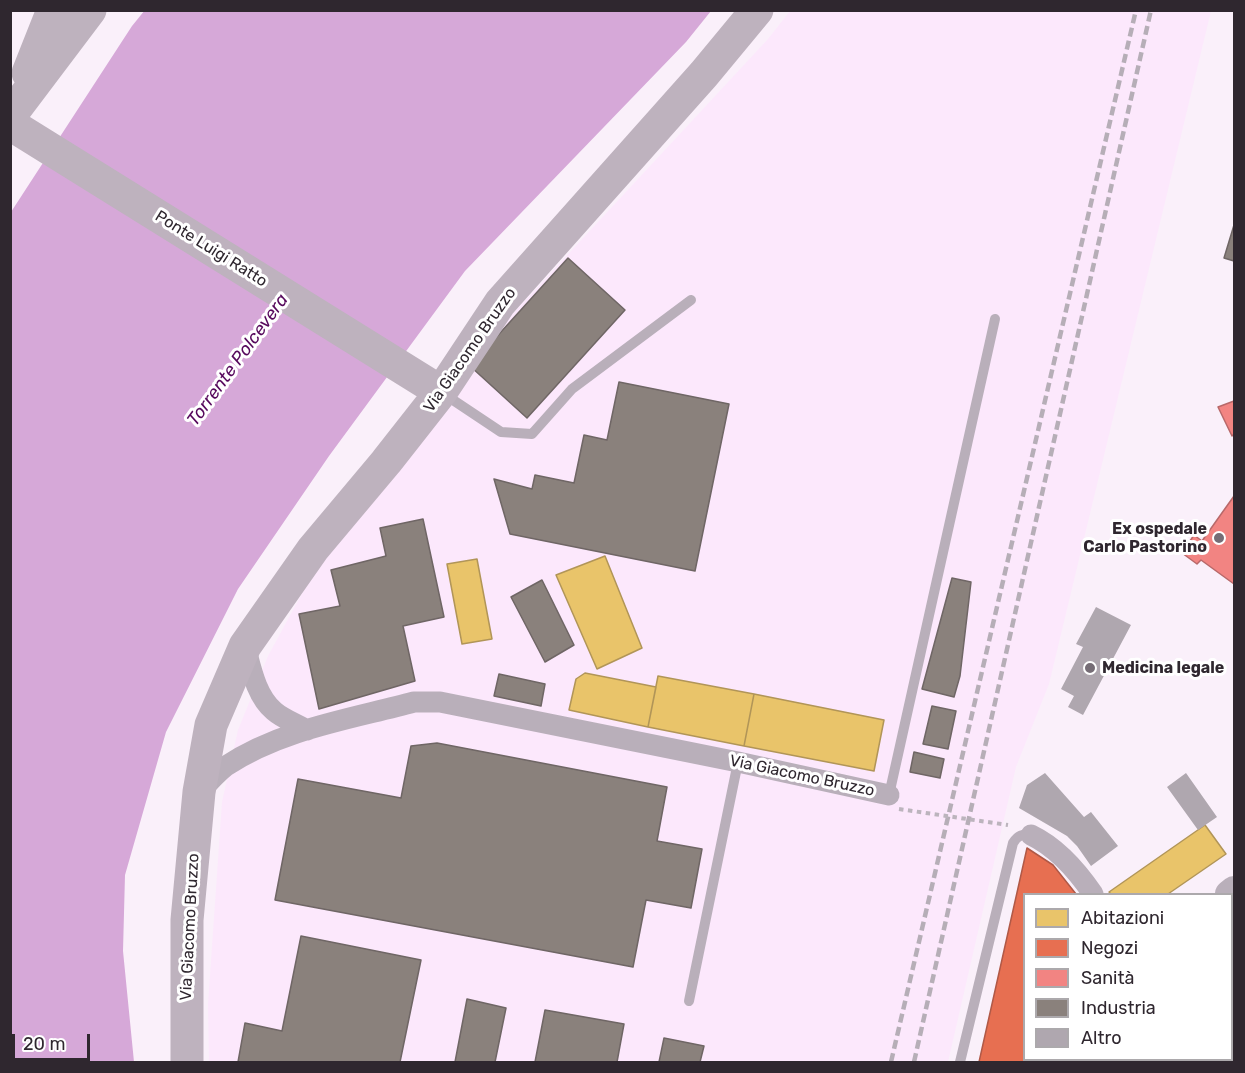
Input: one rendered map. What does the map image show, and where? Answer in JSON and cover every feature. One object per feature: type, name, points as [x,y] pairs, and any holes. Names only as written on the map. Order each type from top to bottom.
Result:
[{"type":"main road","points":[[10,114],[37,54],[53,10]]},
{"type":"main road","points":[[10,114],[90,10]]},
{"type":"main road","name":"Via Giacomo Bruzzo","points":[[187,1062],[187,920],[199,792],[211,725],[245,646],[313,549],[441,392],[500,303],[704,75],[757,10]]},
{"type":"main road","name":"Ponte Luigi Ratto","points":[[24,133],[441,392]]},
{"type":"street","points":[[245,646],[254,679],[273,711],[307,730]]},
{"type":"street","name":"Via Giacomo Bruzzo","points":[[199,792],[224,767],[264,744],[307,730],[414,702],[426,701],[738,762],[894,802]]},
{"type":"street","points":[[1031,836],[1042,841],[1082,878],[1092,893]]},
{"type":"lane","points":[[441,392],[501,432],[532,434],[572,389],[691,300]]},
{"type":"lane","name":"Via Giacomo Bruzzo","points":[[894,802],[995,319]]},
{"type":"lane","points":[[689,1001],[738,762]]},
{"type":"lane","points":[[960,1062],[1012,843],[1018,836],[1024,834],[1031,836]]},
{"type":"path","points":[[894,802],[1008,825]]},
{"type":"shaded area","points":[[790,11],[1211,11],[1049,684],[1016,767],[948,1062],[209,1062],[208,1004],[222,802],[238,730],[268,656],[324,553],[468,362],[768,39]]},
{"type":"water","name":"Torrente Polcevera","points":[[145,10],[711,11],[686,42],[465,271],[329,456],[238,589],[166,732],[125,875],[123,951],[134,1062],[11,1062],[11,212],[132,26]]},
{"type":"building: Abitazioni","points":[[605,556],[642,648],[597,669],[556,575]]},
{"type":"building: Abitazioni","points":[[477,559],[492,639],[462,644],[447,564]]},
{"type":"building: Abitazioni","points":[[585,673],[656,687],[648,727],[569,710],[576,679]]},
{"type":"building: Abitazioni","points":[[658,676],[754,694],[744,746],[648,727]]},
{"type":"building: Abitazioni","points":[[754,694],[884,720],[874,771],[744,746]]},
{"type":"building: Abitazioni","points":[[1205,825],[1226,854],[1169,893],[1109,892]]},
{"type":"building: Negozi","points":[[1027,848],[1053,865],[1075,893],[1023,893],[1023,1061],[1050,1061],[979,1062]]},
{"type":"building: Sanità","points":[[1234,401],[1234,434],[1232,436],[1218,407]]},
{"type":"building: Sanità","name":"Ex ospedale Carlo Pastorino","points":[[1234,496],[1234,584],[1201,560],[1197,564],[1182,553],[1194,535],[1202,541]]},
{"type":"building: Industria","points":[[1234,225],[1234,261],[1224,258]]},
{"type":"building: Industria","points":[[568,258],[625,310],[527,418],[470,366]]},
{"type":"building: Industria","points":[[619,382],[729,404],[695,571],[510,534],[494,479],[532,489],[535,475],[574,483],[584,435],[607,440]]},
{"type":"building: Industria","points":[[423,519],[444,617],[403,626],[415,681],[319,709],[299,614],[340,606],[331,570],[386,556],[380,528]]},
{"type":"building: Industria","points":[[952,578],[971,582],[960,676],[954,697],[922,689]]},
{"type":"building: Industria","points":[[542,580],[574,645],[545,662],[511,597]]},
{"type":"building: Industria","points":[[499,674],[545,684],[541,706],[494,696]]},
{"type":"building: Industria","points":[[932,706],[956,711],[948,749],[923,744]]},
{"type":"building: Industria","points":[[437,743],[667,787],[657,841],[702,849],[691,908],[646,900],[633,967],[275,900],[298,779],[401,798],[411,746]]},
{"type":"building: Industria","points":[[914,752],[944,759],[940,778],[910,772]]},
{"type":"building: Industria","points":[[301,936],[421,960],[400,1062],[238,1062],[245,1023],[282,1031]]},
{"type":"building: Industria","points":[[467,999],[506,1008],[495,1062],[455,1062]]},
{"type":"building: Industria","points":[[545,1010],[624,1024],[617,1062],[535,1062]]},
{"type":"building: Industria","points":[[664,1038],[704,1046],[700,1062],[659,1062]]},
{"type":"building: Altro","name":"Medicina legale","points":[[1096,607],[1131,625],[1083,715],[1068,707],[1074,696],[1061,689],[1083,647],[1076,644]]},
{"type":"building: Altro","points":[[1045,773],[1084,817],[1091,812],[1118,846],[1091,866],[1067,836],[1019,808],[1027,785]]},
{"type":"building: Altro","points":[[1186,773],[1217,817],[1198,830],[1167,787]]},
{"type":"railway","points":[[891,1062],[1136,10]]},
{"type":"railway","points":[[914,1062],[1151,10]]},
{"type":"place","name":"Ex ospedale Carlo Pastorino","points":[[1219,538]]},
{"type":"place","name":"Medicina legale","points":[[1090,668]]}]
